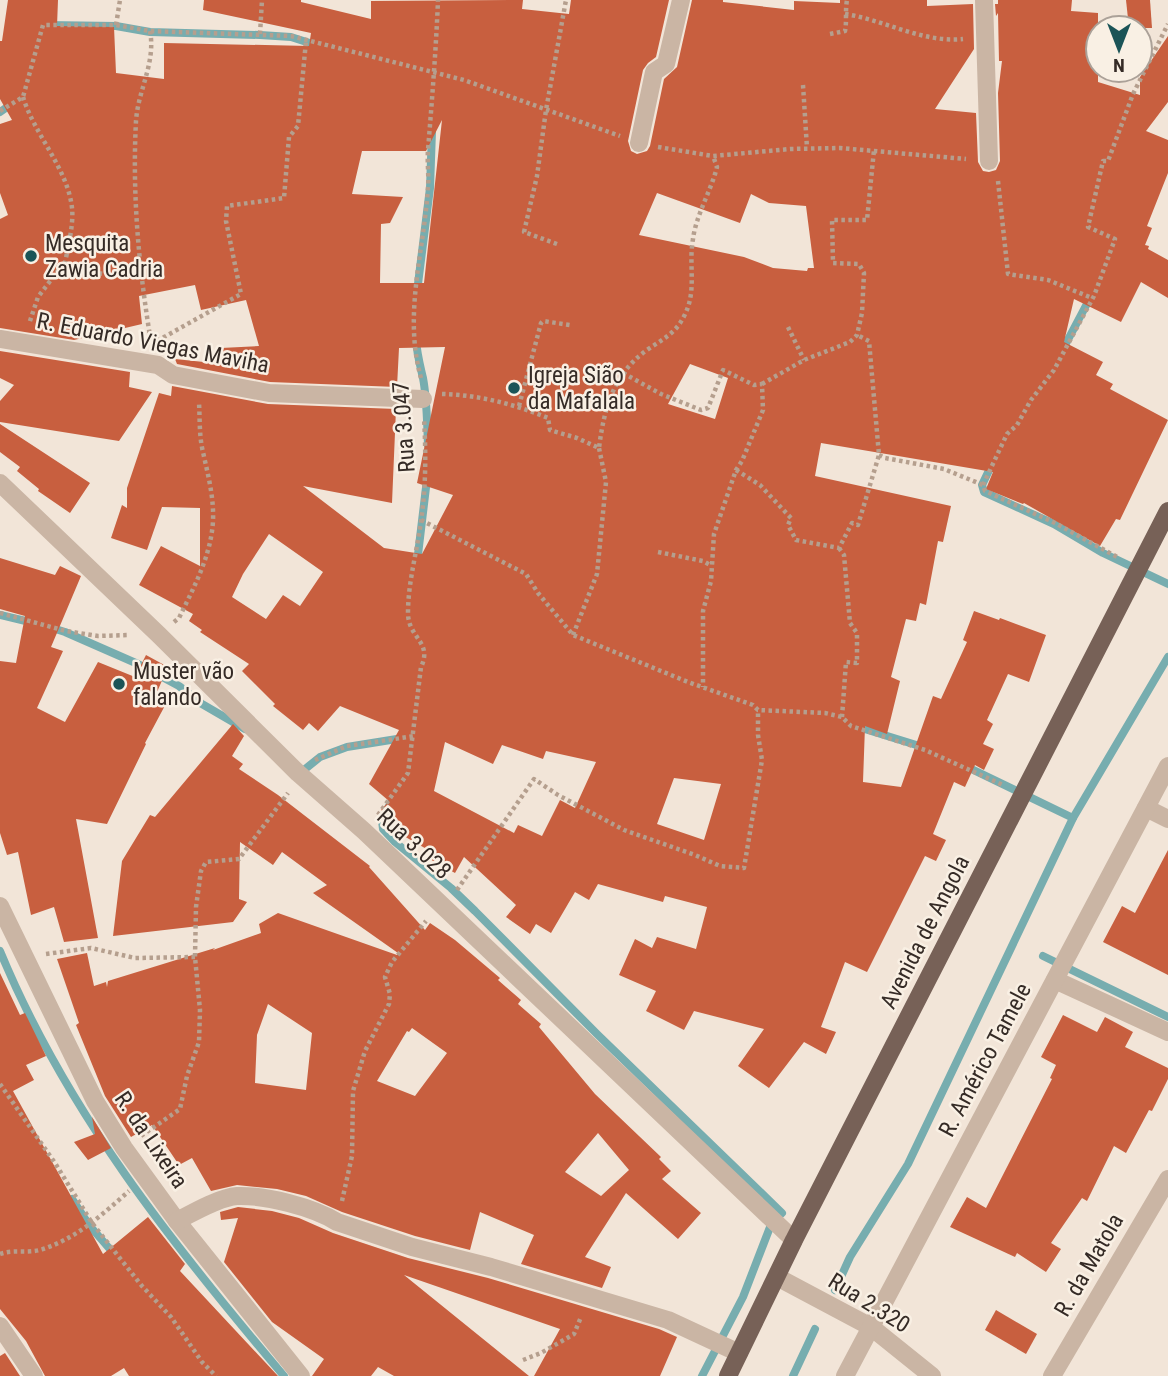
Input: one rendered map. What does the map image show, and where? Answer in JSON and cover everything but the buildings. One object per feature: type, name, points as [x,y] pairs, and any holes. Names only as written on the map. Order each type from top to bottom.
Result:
[{"type":"main road","name":"Avenida de Angola","points":[[728,1376],[794,1240],[1168,511]]},
{"type":"street","points":[[639,143],[654,72],[666,64],[681,0]]},
{"type":"street","points":[[984,0],[989,161]]},
{"type":"street","name":"R. Eduardo Viegas Maviha","points":[[0,339],[158,365],[173,375],[269,393],[423,396]]},
{"type":"street","name":"Rua 3.028","points":[[0,483],[300,775],[364,831],[794,1240]]},
{"type":"street","name":"R. Américo Tamele","points":[[845,1376],[1168,766]]},
{"type":"street","points":[[1146,808],[1168,819]]},
{"type":"street","name":"R. da Lixeira","points":[[0,906],[95,1101],[124,1148],[177,1221],[301,1376]]},
{"type":"street","points":[[1055,980],[1168,1032]]},
{"type":"street","name":"R. da Matola","points":[[1052,1376],[1168,1179]]},
{"type":"street","points":[[177,1221],[235,1196],[271,1200],[326,1215],[337,1222],[412,1247],[668,1320],[739,1353]]},
{"type":"street","name":"Rua 2.320","points":[[777,1277],[871,1327],[932,1376]]},
{"type":"street","points":[[0,1326],[34,1376]]},
{"type":"path","points":[[116,25],[120,0]]},
{"type":"path","points":[[260,34],[261,0]]},
{"type":"path","name":"Rua 3.047","points":[[364,831],[385,807],[408,773],[415,736],[421,667],[426,650],[417,640],[408,617],[426,459],[423,396],[416,364],[413,300],[428,187],[438,0]]},
{"type":"path","points":[[557,244],[523,232],[537,176],[566,0]]},
{"type":"path","points":[[830,34],[845,31],[847,0]]},
{"type":"path","points":[[845,14],[934,38],[958,40],[985,37]]},
{"type":"path","points":[[64,268],[72,209],[67,189],[45,140],[28,113],[23,97],[43,24],[116,25],[150,32],[291,36],[464,80],[639,143],[695,155],[713,156],[807,148],[874,150],[989,161],[996,164],[1008,274],[1048,280],[1092,298]]},
{"type":"path","points":[[1140,566],[1104,551],[1055,523],[985,491],[983,485],[1007,434],[1017,425],[1031,400],[1054,370],[1092,298],[1115,239],[1088,227],[1103,160],[1108,162],[1133,94],[1168,24]]},
{"type":"path","points":[[150,32],[150,60],[138,99],[136,120],[139,272],[151,345],[242,294],[226,221],[227,206],[284,198],[289,137],[298,126],[306,41]]},
{"type":"path","points":[[803,85],[807,148]]},
{"type":"path","points":[[0,111],[23,97]]},
{"type":"path","points":[[623,373],[661,394],[701,410],[708,408],[723,370],[754,385],[762,384],[804,360],[850,342],[858,335],[864,273],[859,264],[833,263],[832,220],[867,220],[874,150]]},
{"type":"path","points":[[573,635],[599,563],[606,482],[599,448],[603,413],[623,373],[644,351],[672,333],[683,318],[692,296],[692,239],[718,167],[713,156]]},
{"type":"path","points":[[23,342],[38,297],[60,268],[104,274],[139,272]]},
{"type":"path","points":[[519,406],[541,323],[570,324]]},
{"type":"path","points":[[788,327],[804,360]]},
{"type":"path","points":[[839,548],[852,523],[858,525],[879,454],[869,341],[858,335]]},
{"type":"path","points":[[0,613],[66,631],[98,636],[159,635],[179,618],[199,578],[212,530],[212,491],[202,450],[197,381]]},
{"type":"path","points":[[703,687],[702,611],[711,581],[714,534],[736,470],[763,410],[762,384]]},
{"type":"path","points":[[423,396],[460,394],[519,406],[548,418],[550,430],[599,448]]},
{"type":"path","points":[[879,454],[885,458],[944,469],[983,485]]},
{"type":"path","points":[[736,470],[760,485],[779,507],[789,513],[791,518],[788,525],[796,540],[839,548],[844,555],[850,623],[857,633],[857,663],[846,662],[842,717]]},
{"type":"path","points":[[421,520],[526,575],[573,635],[753,705],[758,710],[825,713],[842,717],[851,726],[925,750],[1023,794]]},
{"type":"path","points":[[658,552],[703,561],[710,565]]},
{"type":"path","points":[[337,1222],[352,1156],[353,1091],[365,1051],[388,1004],[390,994],[385,977],[392,962],[442,905],[534,779],[624,830],[720,866],[744,867],[762,760],[758,710]]},
{"type":"path","points":[[124,1148],[180,1109],[187,1076],[199,1042],[200,1010],[195,957],[196,906],[201,871],[206,862],[239,859],[300,775],[320,756],[346,746],[415,736]]},
{"type":"path","points":[[26,959],[54,952],[91,948],[135,958],[195,957]]},
{"type":"path","points":[[0,1084],[55,1163],[92,1223],[142,1286],[171,1317],[202,1362],[216,1376]]},
{"type":"path","points":[[0,1254],[10,1251],[40,1251],[68,1238],[92,1223],[130,1190],[143,1174]]},
{"type":"path","points":[[523,1360],[574,1334],[590,1297]]},
{"type":"waterway","points":[[46,25],[116,26],[150,32],[291,37],[319,46]]},
{"type":"waterway","points":[[0,112],[13,103]]},
{"type":"waterway","points":[[417,292],[430,188],[432,131]]},
{"type":"waterway","points":[[1062,351],[1090,298]]},
{"type":"waterway","points":[[416,340],[425,394],[428,445]]},
{"type":"waterway","points":[[993,462],[982,485],[984,492],[1054,524],[1103,553],[1168,584]]},
{"type":"waterway","points":[[417,563],[427,479]]},
{"type":"waterway","points":[[0,615],[34,623]]},
{"type":"waterway","points":[[49,627],[138,664],[179,686],[202,704],[245,729]]},
{"type":"waterway","points":[[835,1290],[850,1257],[908,1164],[1073,818],[1168,657]]},
{"type":"waterway","points":[[855,726],[926,748]]},
{"type":"waterway","points":[[299,774],[320,757],[347,747],[403,738]]},
{"type":"waterway","points":[[963,765],[1073,818]]},
{"type":"waterway","points":[[390,804],[382,821],[383,829],[395,842],[475,911],[597,1034],[782,1213],[772,1222],[743,1297],[702,1376]]},
{"type":"waterway","points":[[0,951],[57,1066],[125,1174],[202,1277],[284,1376]]},
{"type":"waterway","points":[[1043,956],[1168,1017]]},
{"type":"waterway","points":[[72,1199],[89,1225],[115,1255]]},
{"type":"waterway","points":[[793,1376],[815,1329]]},
{"type":"place","name":"Mesquita Zawia Cadria","points":[[31,256]]},
{"type":"place","name":"Igreja Sião da Mafalala","points":[[514,388]]},
{"type":"place","name":"Muster vão falando","points":[[119,684]]}]
